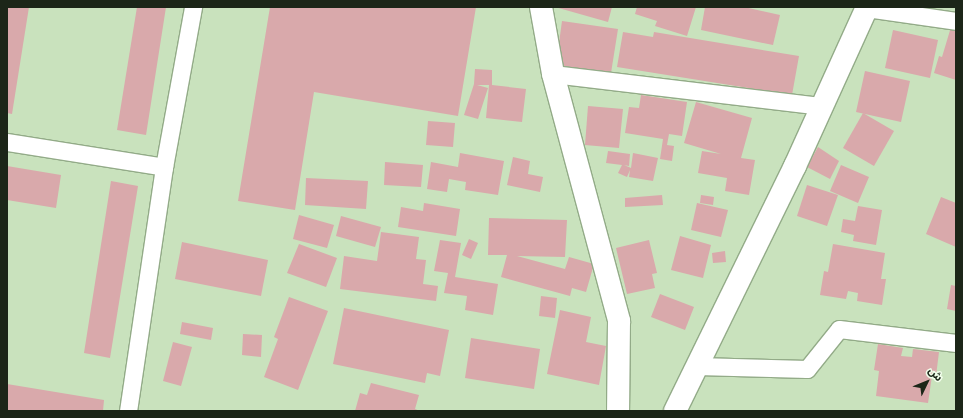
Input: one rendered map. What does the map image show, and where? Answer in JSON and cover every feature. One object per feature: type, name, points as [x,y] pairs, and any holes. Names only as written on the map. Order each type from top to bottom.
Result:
[{"type":"main road","points":[[541,7],[553,74],[619,321],[618,411]]},
{"type":"main road","points":[[675,411],[822,106],[866,8]]},
{"type":"street","points":[[128,411],[164,167],[192,7]]},
{"type":"street","points":[[866,8],[956,21]]},
{"type":"street","points":[[553,74],[822,106]]},
{"type":"street","points":[[7,142],[164,167]]},
{"type":"street","points":[[697,366],[807,369],[839,329],[956,343]]},
{"type":"building","points":[[7,7],[29,7],[12,114],[7,113]]},
{"type":"building","points":[[137,7],[166,7],[146,135],[117,130]]},
{"type":"building","points":[[270,7],[476,7],[458,116],[314,92],[295,210],[238,201]]},
{"type":"building","points":[[555,7],[612,7],[608,22]]},
{"type":"building","points":[[637,7],[696,7],[687,36],[655,26],[657,21],[635,14]]},
{"type":"building","points":[[705,7],[744,7],[780,15],[773,45],[701,30]]},
{"type":"building","points":[[562,21],[618,29],[611,73],[556,65]]},
{"type":"building","points":[[951,27],[956,29],[956,80],[934,73],[939,56],[942,57]]},
{"type":"building","points":[[893,30],[938,40],[930,78],[885,68]]},
{"type":"building","points":[[623,32],[653,37],[654,32],[799,56],[792,95],[617,67]]},
{"type":"building","points":[[475,69],[492,70],[492,85],[526,89],[522,122],[486,118],[489,85],[477,85],[488,88],[478,119],[464,115],[474,84]]},
{"type":"building","points":[[865,71],[910,81],[901,122],[856,112]]},
{"type":"building","points":[[641,95],[687,102],[682,136],[669,134],[667,145],[674,146],[672,161],[660,159],[663,139],[625,133],[629,107],[639,108]]},
{"type":"building","points":[[696,102],[752,118],[741,158],[755,160],[749,195],[725,191],[727,178],[698,173],[702,151],[721,154],[684,143]]},
{"type":"building","points":[[588,106],[623,109],[619,148],[585,145]]},
{"type":"building","points":[[863,113],[894,131],[874,166],[843,148]]},
{"type":"building","points":[[428,121],[455,123],[453,147],[426,145]]},
{"type":"building","points":[[818,147],[839,161],[830,179],[807,167]]},
{"type":"building","points":[[608,151],[630,154],[629,166],[624,165],[631,168],[633,153],[658,158],[653,181],[629,177],[630,170],[627,177],[618,173],[622,165],[606,163]]},
{"type":"building","points":[[460,153],[504,161],[498,195],[465,190],[466,182],[449,179],[447,192],[427,189],[431,162],[458,167]]},
{"type":"building","points":[[513,157],[530,161],[528,174],[543,177],[540,192],[507,185]]},
{"type":"building","points":[[385,162],[423,165],[421,187],[384,185]]},
{"type":"building","points":[[841,165],[869,177],[858,203],[830,191]]},
{"type":"building","points":[[7,166],[61,175],[56,208],[7,200]]},
{"type":"building","points":[[306,178],[368,181],[366,209],[305,205]]},
{"type":"building","points":[[111,181],[138,186],[110,358],[84,353]]},
{"type":"building","points":[[807,185],[838,195],[827,226],[797,216]]},
{"type":"building","points":[[662,195],[663,205],[625,207],[625,198]]},
{"type":"building","points":[[701,195],[714,197],[713,205],[700,203]]},
{"type":"building","points":[[941,197],[956,203],[956,247],[926,234]]},
{"type":"building","points":[[424,203],[460,209],[456,236],[398,227],[401,207],[423,211]]},
{"type":"building","points":[[697,203],[728,210],[721,237],[691,230]]},
{"type":"building","points":[[858,206],[882,210],[876,245],[853,241],[854,235],[841,232],[843,219],[855,221]]},
{"type":"building","points":[[299,215],[334,225],[327,248],[293,239]]},
{"type":"building","points":[[341,216],[381,227],[375,247],[336,236]]},
{"type":"building","points":[[489,218],[567,220],[565,257],[517,256],[565,269],[569,257],[594,264],[586,292],[572,288],[570,296],[501,277],[507,255],[488,255]]},
{"type":"building","points":[[381,232],[419,237],[416,259],[426,260],[423,284],[438,286],[436,301],[340,289],[344,256],[377,261]]},
{"type":"building","points":[[680,236],[711,245],[703,278],[671,270]]},
{"type":"building","points":[[469,239],[478,243],[471,259],[462,255]]},
{"type":"building","points":[[440,240],[461,243],[455,277],[498,284],[493,315],[465,310],[467,296],[444,293],[448,273],[434,271]]},
{"type":"building","points":[[649,240],[657,273],[652,274],[655,288],[627,294],[616,248]]},
{"type":"building","points":[[182,242],[268,260],[261,296],[175,279]]},
{"type":"building","points":[[299,244],[337,258],[326,287],[287,273]]},
{"type":"building","points":[[833,244],[885,253],[881,279],[886,279],[882,305],[857,301],[858,293],[848,291],[846,299],[820,295],[824,271],[828,272]]},
{"type":"building","points":[[725,251],[726,262],[713,263],[712,253]]},
{"type":"building","points":[[951,285],[956,286],[956,311],[947,309]]},
{"type":"building","points":[[660,294],[694,307],[685,330],[651,317]]},
{"type":"building","points":[[541,296],[557,298],[555,318],[539,316]]},
{"type":"building","points":[[289,297],[328,311],[298,390],[264,377],[278,339],[274,337]]},
{"type":"building","points":[[344,308],[449,330],[440,376],[427,373],[425,383],[333,364]]},
{"type":"building","points":[[560,310],[591,317],[586,342],[606,346],[599,385],[547,374]]},
{"type":"building","points":[[182,322],[213,328],[211,340],[180,334]]},
{"type":"building","points":[[243,334],[262,335],[261,357],[242,355]]},
{"type":"building","points":[[471,338],[540,349],[534,389],[465,378]]},
{"type":"building","points":[[173,342],[192,347],[181,386],[163,381]]},
{"type":"building","points":[[878,344],[903,348],[901,356],[912,357],[913,349],[939,352],[936,376],[932,376],[928,403],[876,396],[879,371],[874,370]]},
{"type":"building","points":[[371,383],[419,395],[415,409],[420,411],[355,411],[360,393],[367,395]]},
{"type":"building","points":[[7,384],[104,400],[103,411],[7,411]]}]
